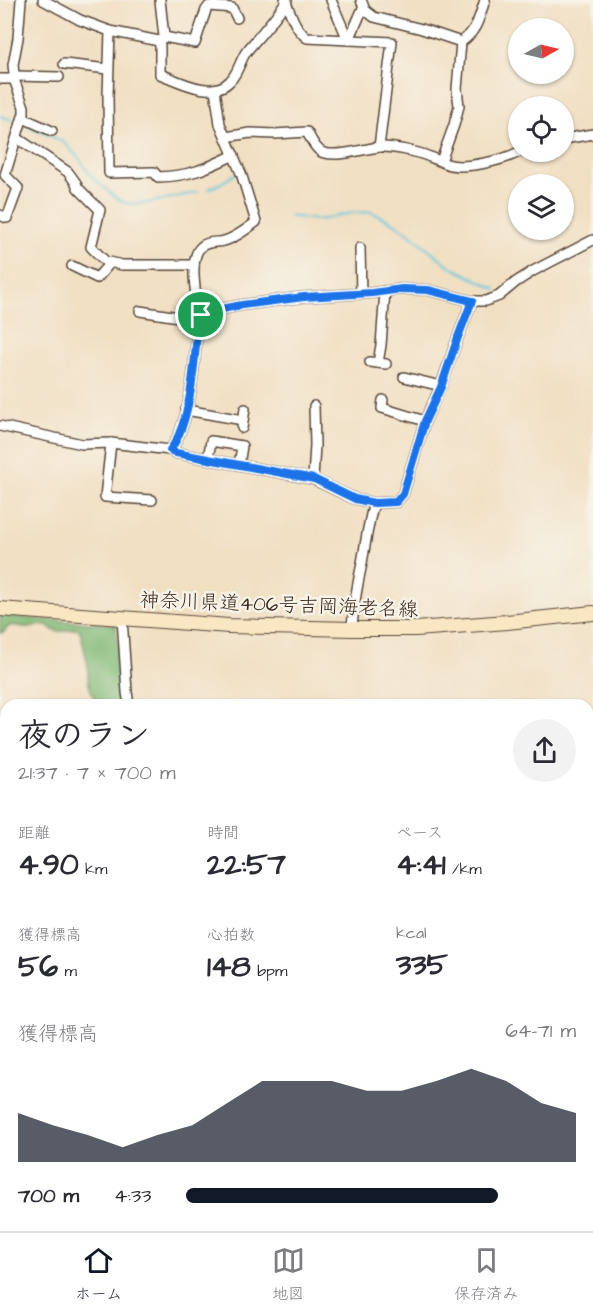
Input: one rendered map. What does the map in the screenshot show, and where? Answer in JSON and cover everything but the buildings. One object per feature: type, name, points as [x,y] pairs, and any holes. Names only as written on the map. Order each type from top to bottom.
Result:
[{"type":"main road","name":"神奈川県道406号吉岡海老名線","points":[[0,609],[229,626],[352,629],[416,629],[593,613]]},
{"type":"street","points":[[0,215],[7,218],[18,188],[5,175],[23,118],[24,107],[14,77],[13,65],[21,0]]},
{"type":"street","points":[[44,0],[60,4],[80,20],[110,31],[195,43],[206,10],[210,6],[232,8],[237,18]]},
{"type":"street","points":[[160,0],[163,20],[159,74],[199,88],[215,89],[230,81],[244,55],[286,1]]},
{"type":"street","points":[[331,0],[349,40]]},
{"type":"street","points":[[441,161],[459,106],[457,89],[461,42],[469,36],[476,25],[485,0]]},
{"type":"street","points":[[286,1],[296,26],[307,38],[392,42],[379,147]]},
{"type":"street","points":[[349,40],[362,4],[374,16],[461,42]]},
{"type":"street","points":[[110,31],[109,173],[154,171],[158,177],[178,176],[196,172],[234,155]]},
{"type":"street","points":[[64,64],[108,69]]},
{"type":"street","points":[[0,79],[58,77]]},
{"type":"street","points":[[170,450],[177,441],[193,377],[199,318],[195,265],[199,248],[206,244],[224,241],[256,222],[241,173],[220,124],[215,89]]},
{"type":"street","points":[[23,118],[52,131]]},
{"type":"street","points":[[226,137],[250,133],[307,132],[319,151],[326,153],[354,152],[379,147],[395,148],[449,165],[466,165],[508,158]]},
{"type":"street","points":[[574,137],[593,134]]},
{"type":"street","points":[[17,138],[68,172],[78,189],[100,210],[91,248],[105,261],[122,265],[195,265]]},
{"type":"street","points":[[140,311],[199,318],[207,312],[242,305],[402,289],[428,290],[472,301],[486,301],[499,296],[533,271],[593,240]]},
{"type":"street","points":[[360,248],[361,293]]},
{"type":"street","points":[[72,266],[97,278],[110,262]]},
{"type":"street","points":[[378,363],[384,291]]},
{"type":"street","points":[[0,426],[82,444],[111,444],[170,450],[314,479],[355,499],[374,503],[396,502],[403,494],[425,421],[441,387],[472,301]]},
{"type":"street","points":[[404,377],[441,387]]},
{"type":"street","points":[[383,400],[382,408],[425,421]]},
{"type":"street","points":[[314,406],[314,479]]},
{"type":"street","points":[[186,410],[243,424],[245,409]]},
{"type":"street","points":[[208,459],[211,441],[242,446],[239,465]]},
{"type":"street","points":[[111,444],[105,496],[152,500]]},
{"type":"street","points":[[352,629],[353,608],[369,518],[374,503]]},
{"type":"street","points":[[122,618],[128,699]]},
{"type":"green space","points":[[0,616],[116,625],[124,699],[94,699],[88,681],[88,665],[80,630],[59,632],[47,625],[26,627],[12,625],[0,633]]},
{"type":"waterway","points":[[0,116],[17,121]]},
{"type":"waterway","points":[[29,126],[63,142],[78,157],[92,177],[123,202],[148,203],[198,192]]},
{"type":"waterway","points":[[209,189],[237,173]]},
{"type":"waterway","points":[[289,216],[319,220],[352,213],[371,212],[406,231],[451,267],[496,289]]},
{"type":"route","points":[[402,289],[428,290],[472,301],[441,387],[425,421],[403,494],[396,502],[387,504],[355,499],[314,479],[170,450],[177,441],[186,410],[193,377],[198,320],[201,315],[242,305],[402,289]]}]
